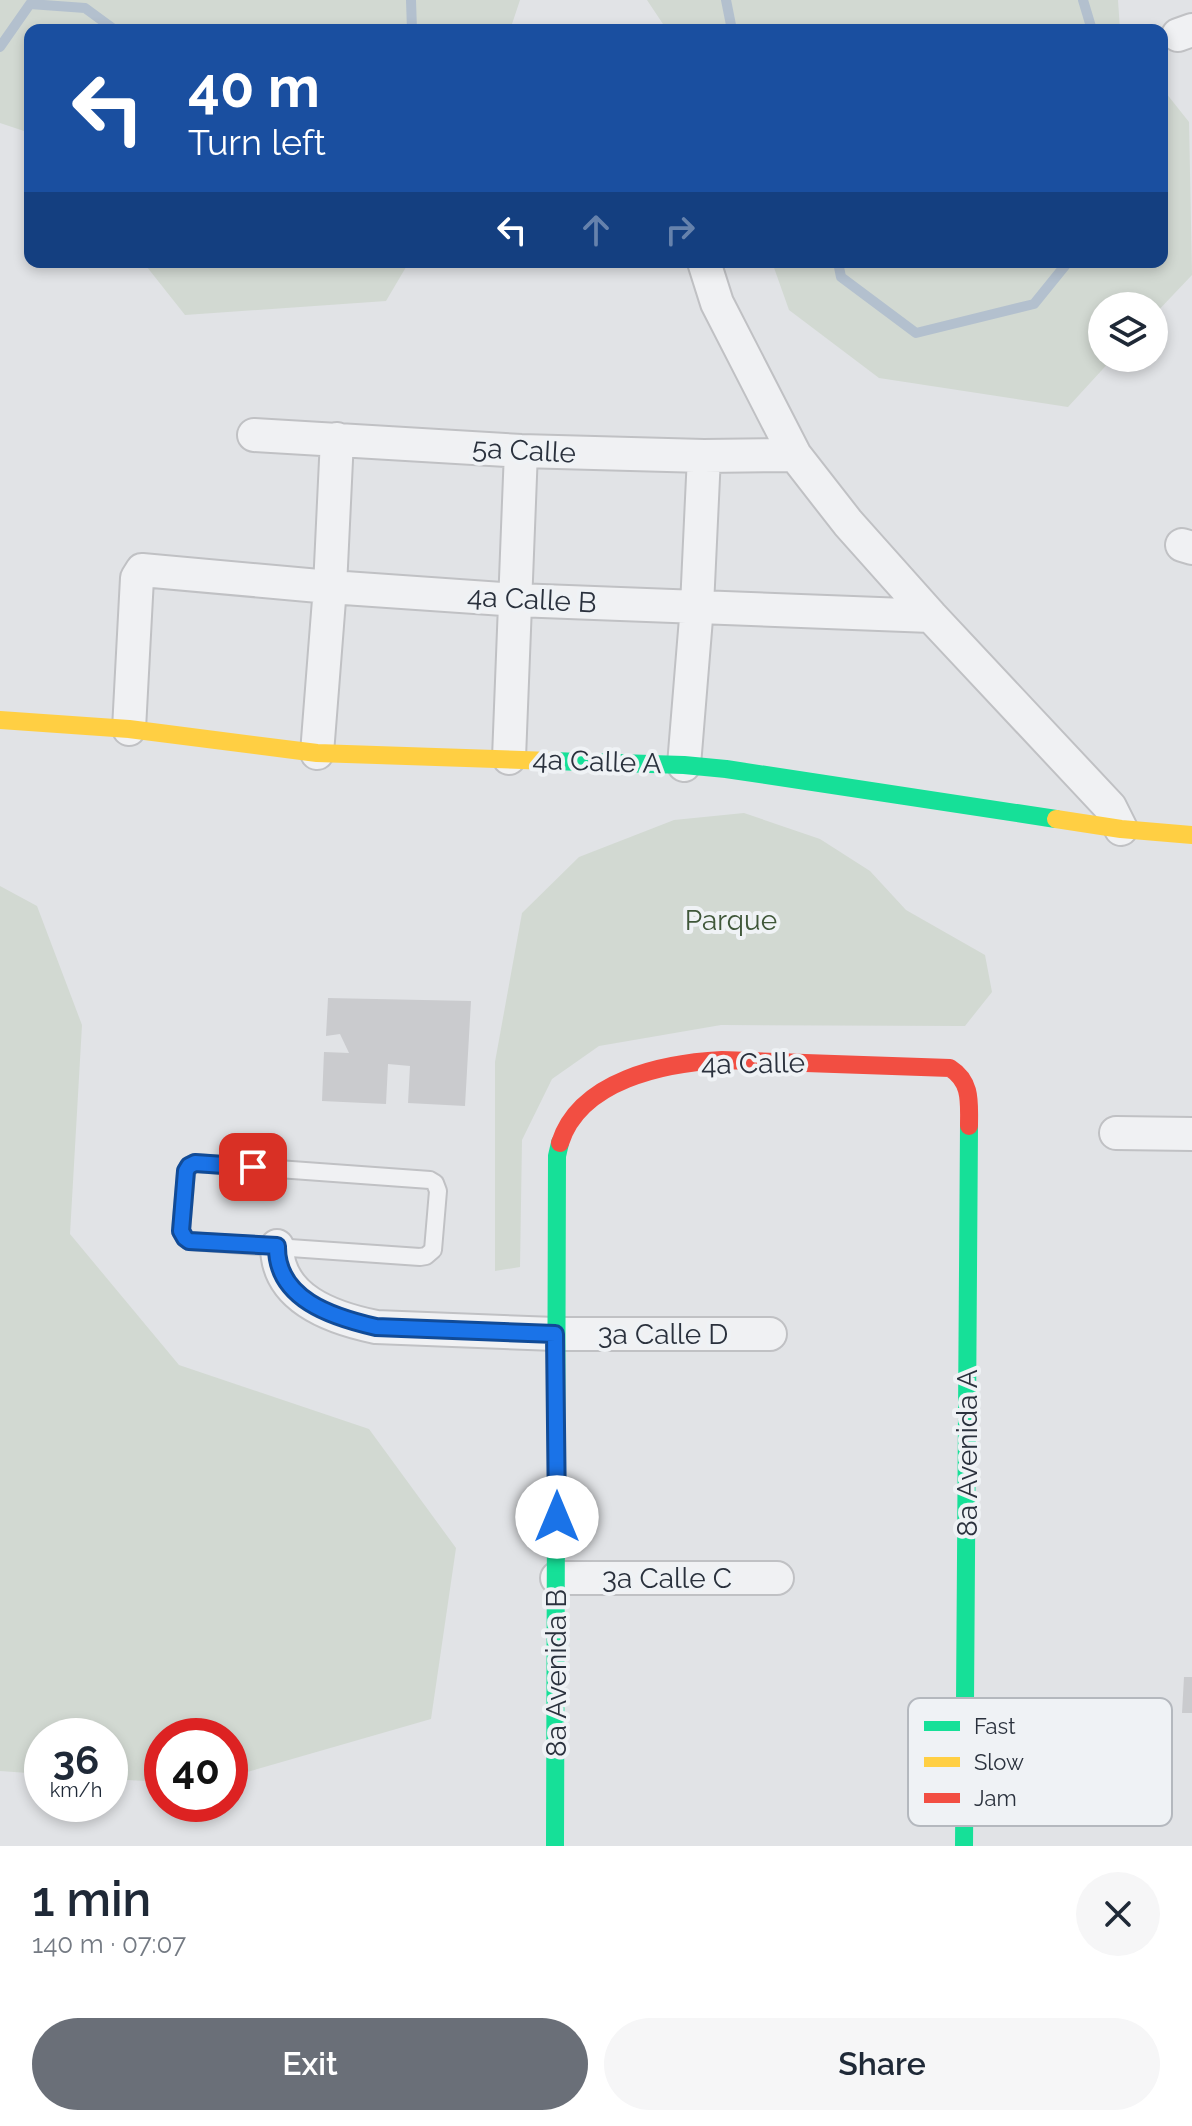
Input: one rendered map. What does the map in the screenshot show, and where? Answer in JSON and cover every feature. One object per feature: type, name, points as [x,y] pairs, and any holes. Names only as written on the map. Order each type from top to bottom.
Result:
[{"type":"street","points":[[706,268],[717,303],[795,455],[848,523],[931,616],[1110,807],[1121,829]]},
{"type":"street","name":"5a Calle","points":[[254,435],[521,451],[795,455]]},
{"type":"street","points":[[317,753],[330,587],[337,439]]},
{"type":"street","points":[[509,758],[521,451]]},
{"type":"street","points":[[684,765],[697,606],[704,456]]},
{"type":"street","name":"4a Calle B","points":[[129,729],[137,578],[142,570],[516,600],[931,616]]},
{"type":"street","name":"4a Calle A","points":[[0,720],[129,729],[317,753],[684,765],[1121,829],[1192,835]]},
{"type":"street","name":"4a Calle","points":[[572,1119],[597,1095],[632,1078],[702,1061],[950,1068]]},
{"type":"street","name":"8a Avenida A","points":[[950,1068],[963,1077],[969,1100],[965,1698]]},
{"type":"street","name":"8a Avenida B","points":[[555,1846],[557,1156],[561,1138],[572,1119]]},
{"type":"street","points":[[1116,1133],[1192,1134]]},
{"type":"street","name":"3a Calle D","points":[[277,1246],[279,1269],[292,1289],[324,1311],[376,1327],[555,1334],[770,1334]]},
{"type":"street","name":"3a Calle C","points":[[557,1578],[777,1578]]},
{"type":"street","name":"8a Avenida A","points":[[964,1826],[964,1846]]},
{"type":"lane","points":[[195,1163],[424,1178],[438,1188],[433,1250],[426,1256],[277,1246],[189,1241],[185,1238],[181,1231],[189,1166],[195,1163]]},
{"type":"green space","points":[[0,0],[520,0],[512,24],[24,24],[24,131],[0,123]]},
{"type":"green space","points":[[647,0],[1118,0],[1120,24],[663,24]]},
{"type":"green space","points":[[1168,96],[1189,122],[1192,275],[1168,300],[1168,292],[1088,292],[1088,372],[1100,372],[1068,407],[879,378],[789,310],[774,268],[1168,268]]},
{"type":"green space","points":[[148,268],[405,268],[386,301],[185,315]]},
{"type":"green space","name":"Parque","points":[[744,813],[820,839],[870,871],[906,910],[985,955],[992,992],[965,1026],[721,1025],[599,1046],[552,1079],[522,1140],[520,1267],[495,1271],[495,1062],[522,913],[579,857],[674,820]]},
{"type":"green space","points":[[0,886],[37,906],[82,1025],[70,1234],[179,1365],[369,1429],[456,1548],[431,1719],[248,1772],[248,1718],[144,1718],[144,1781],[128,1780],[128,1718],[24,1718],[24,1773],[0,1771]]},
{"type":"building","points":[[328,998],[471,1001],[465,1106],[408,1103],[410,1066],[388,1064],[386,1104],[322,1101],[324,1052],[349,1053],[340,1034],[326,1036]]},
{"type":"building","points":[[1184,1677],[1192,1677],[1192,1713],[1182,1713]]},
{"type":"waterway","points":[[411,0],[412,24]]},
{"type":"waterway","points":[[726,0],[731,24]]},
{"type":"waterway","points":[[1083,0],[1090,24]]},
{"type":"waterway","points":[[0,47],[30,4],[85,8],[107,24]]},
{"type":"waterway","points":[[839,268],[841,277],[916,333],[1034,304],[1063,268]]},
{"type":"traffic: fast","points":[[551,761],[726,769],[1056,819]]},
{"type":"traffic: fast","points":[[965,1698],[969,1126]]},
{"type":"traffic: fast","points":[[555,1846],[557,1156],[560,1143]]},
{"type":"traffic: fast","points":[[964,1826],[964,1846]]},
{"type":"traffic: slow","points":[[0,720],[129,729],[317,753],[551,761]]},
{"type":"traffic: slow","points":[[1056,819],[1192,835]]},
{"type":"traffic: jam","points":[[560,1143],[570,1121],[605,1090],[651,1071],[722,1060],[950,1068],[966,1086],[969,1126]]},
{"type":"route","points":[[253,1167],[195,1163],[189,1166],[181,1231],[185,1238],[189,1241],[277,1246],[279,1269],[292,1289],[324,1311],[349,1321],[376,1327],[555,1334],[557,1517]]}]
